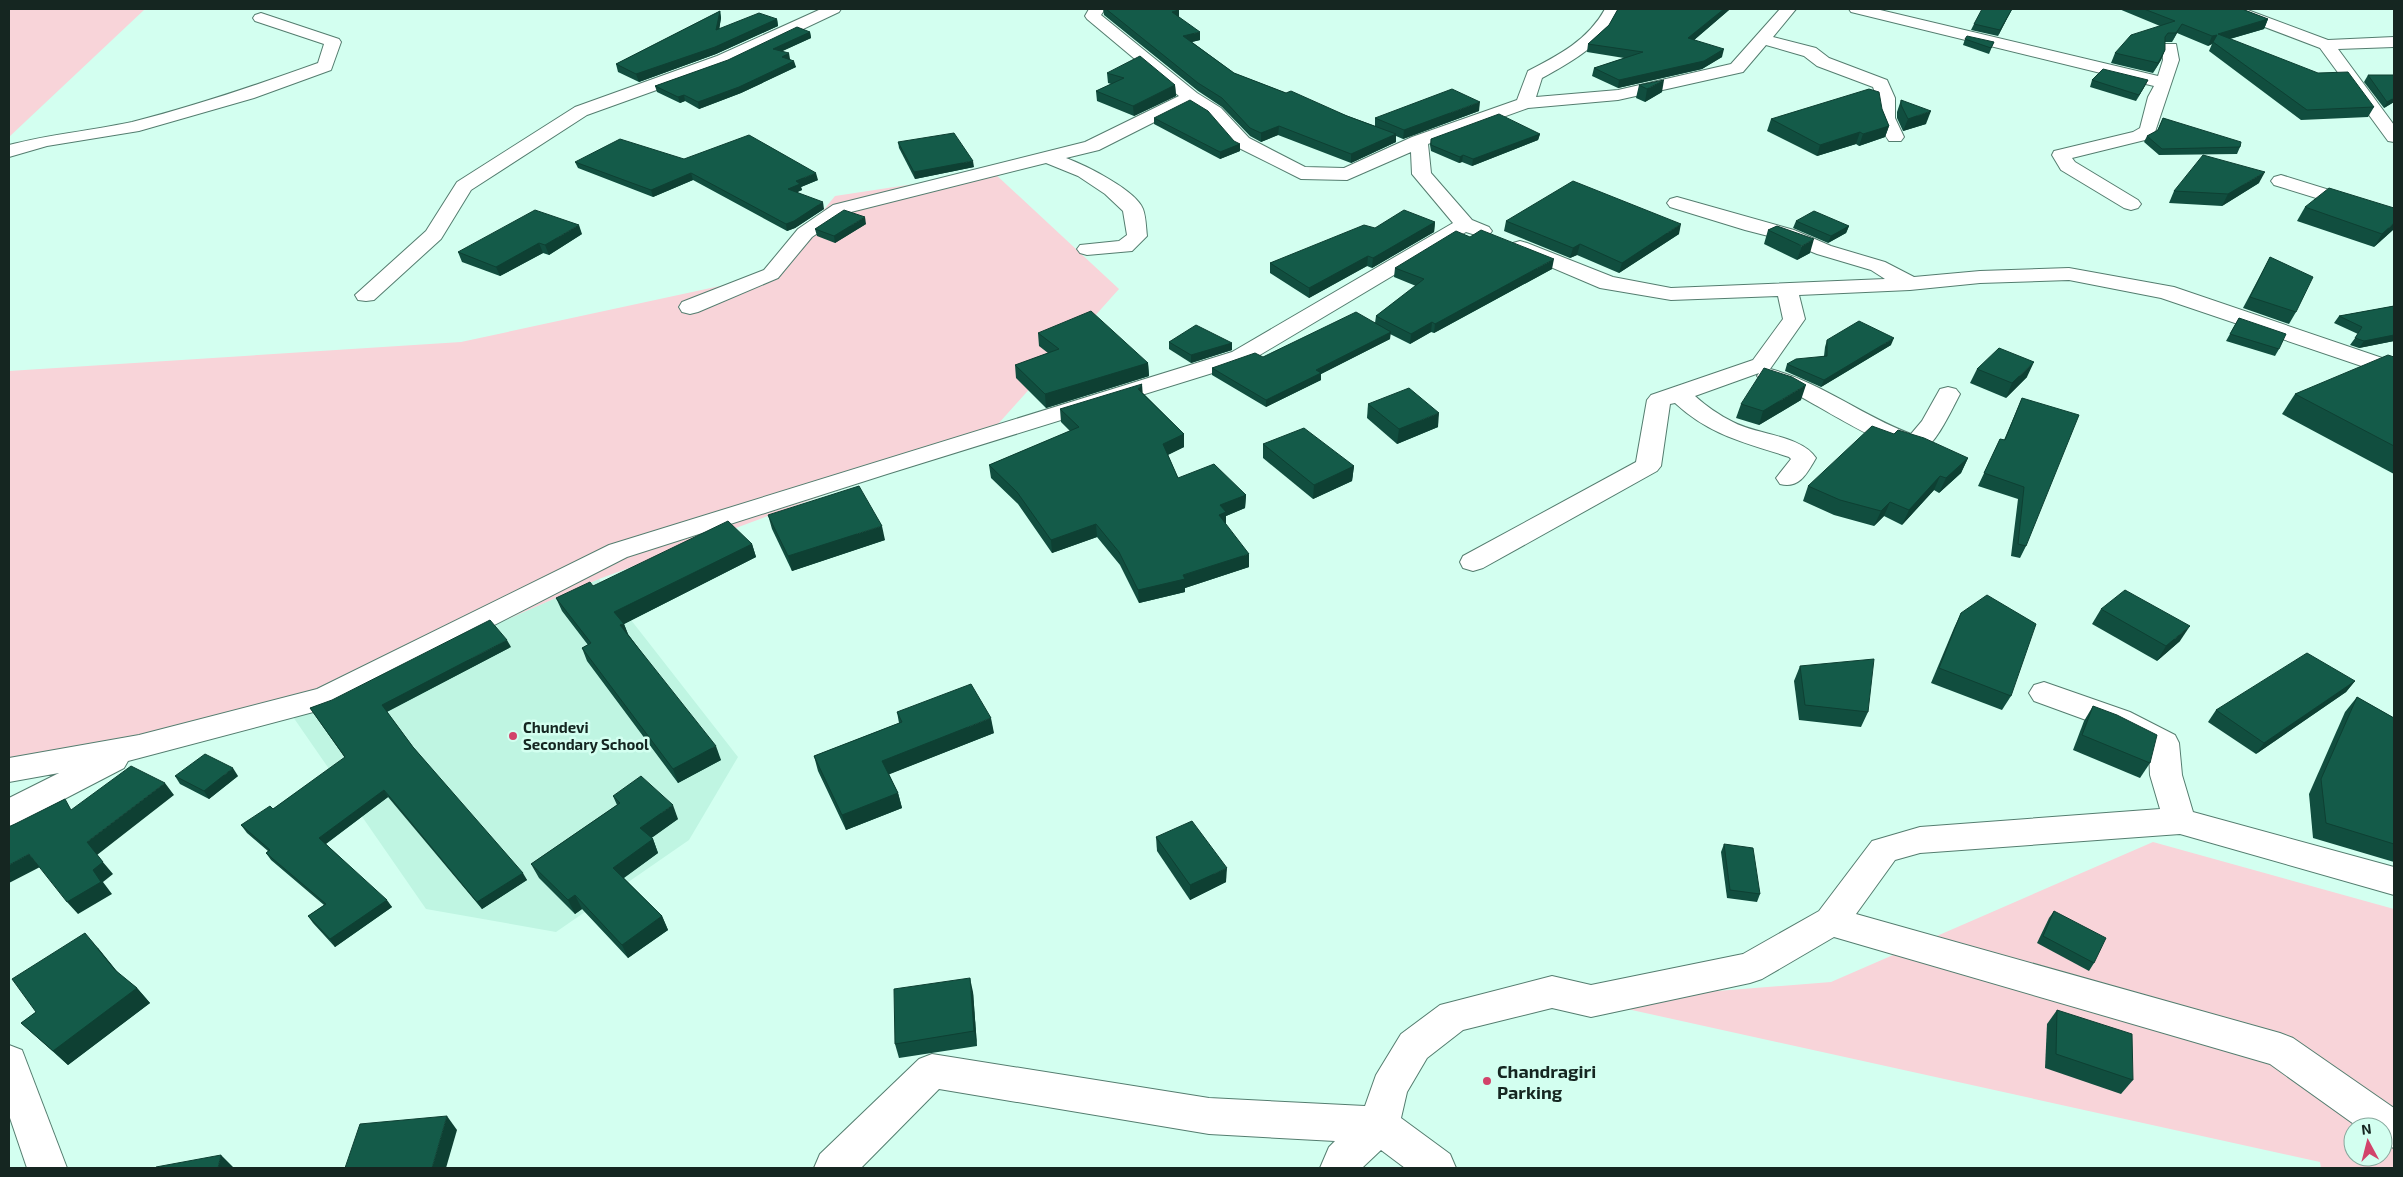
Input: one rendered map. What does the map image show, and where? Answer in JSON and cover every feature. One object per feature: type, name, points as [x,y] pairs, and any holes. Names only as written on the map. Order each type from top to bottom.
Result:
[{"type":"street","points":[[366,295],[434,235],[464,186],[581,110],[723,60],[833,9]]},
{"type":"street","points":[[1097,9],[1093,16],[1191,98],[1215,112],[1242,142],[1301,173],[1347,174],[1419,141],[1525,102],[1618,95],[1737,68],[1788,9]]},
{"type":"street","points":[[1525,102],[1534,75],[1582,49],[1597,35],[1613,9]]},
{"type":"street","points":[[1857,9],[2164,83]]},
{"type":"street","points":[[2232,9],[2326,45],[2394,42]]},
{"type":"street","points":[[9,151],[46,141],[133,127],[248,94],[325,66],[333,42],[261,18]]},
{"type":"street","points":[[1763,40],[1810,52],[1823,62],[1880,84],[1886,98],[1886,118],[1895,137]]},
{"type":"street","points":[[2326,45],[2394,137]]},
{"type":"street","points":[[2131,204],[2068,166],[2061,155],[2139,136],[2148,131],[2157,97],[2164,83],[2171,60],[2170,47]]},
{"type":"street","points":[[690,306],[771,274],[805,233],[840,208],[1092,146],[1191,98]]},
{"type":"street","points":[[1419,141],[1422,174],[1465,224],[1608,283],[1671,294],[1910,284],[1980,277],[2069,274],[2166,292],[2394,370]]},
{"type":"street","points":[[1047,158],[1085,172],[1112,190],[1133,209],[1137,236],[1125,247],[1087,249]]},
{"type":"street","points":[[2281,181],[2394,216]]},
{"type":"street","points":[[1677,203],[1752,226],[1786,234],[1824,250],[1878,266],[1910,284]]},
{"type":"street","points":[[9,770],[139,747],[325,698],[618,551],[878,468],[1240,357],[1465,224]]},
{"type":"street","points":[[1473,562],[1648,466],[1659,400],[1762,365],[1794,319],[1787,290]]},
{"type":"street","points":[[1749,369],[1796,385],[1877,430],[1916,444],[1933,422],[1948,394]]},
{"type":"street","points":[[1678,393],[1698,411],[1725,428],[1798,452],[1804,458],[1789,478]]},
{"type":"street","points":[[2044,693],[2119,720],[2164,744],[2166,775],[2180,821]]},
{"type":"street","points":[[9,813],[139,747]]},
{"type":"street","points":[[1340,1168],[1344,1160],[1380,1125],[1389,1087],[1414,1046],[1453,1016],[1552,992],[1591,1001],[1750,968],[1831,921],[1884,850],[1920,840],[2117,824],[2180,821],[2394,881]]},
{"type":"street","points":[[1831,921],[2280,1050],[2394,1130]]},
{"type":"street","points":[[9,1062],[46,1168]]},
{"type":"street","points":[[834,1168],[932,1071],[1209,1116],[1380,1125],[1436,1168]]},
{"type":"shaded area","points":[[9,9],[145,9],[9,137]]},
{"type":"shaded area","points":[[993,172],[1119,289],[990,433],[599,579],[291,714],[9,766],[9,371],[461,342],[771,275],[835,196]]},
{"type":"shaded area","name":"Chundevi Secondary School","points":[[599,579],[738,757],[689,840],[556,932],[426,909],[291,714]]},
{"type":"shaded area","points":[[2153,842],[2394,909],[2394,1168],[2321,1168],[2320,1162],[1591,1001],[1831,982]]},
{"type":"building","points":[[1106,9],[1177,9],[1179,10],[1172,12],[1200,32],[1183,36],[1234,73],[1286,93],[1291,91],[1347,116],[1396,134],[1351,154],[1279,126],[1261,133],[1250,128],[1222,98],[1198,83]]},
{"type":"building","points":[[1618,9],[1724,9],[1688,38],[1724,49],[1704,61],[1619,80],[1594,68],[1643,52],[1588,44],[1609,25]]},
{"type":"building","points":[[1982,9],[2012,9],[2000,30],[1974,24]]},
{"type":"building","points":[[2144,9],[2242,9],[2268,19],[2218,34],[2318,73],[2348,72],[2374,107],[2307,110],[2213,42],[2217,35],[2212,36],[2182,24],[2176,33],[2168,33],[2165,37],[2165,50],[2158,63],[2115,53],[2131,35],[2175,21]]},
{"type":"building","points":[[720,11],[716,30],[759,13],[777,19],[715,47],[636,74],[616,64]]},
{"type":"building","points":[[797,27],[810,32],[773,49],[789,53],[782,57],[794,61],[739,87],[698,102],[684,95],[678,97],[655,86],[728,60]]},
{"type":"building","points":[[1967,36],[1994,42],[1991,48],[1965,39]]},
{"type":"building","points":[[1140,56],[1175,85],[1133,106],[1096,91],[1124,78],[1107,73]]},
{"type":"building","points":[[2103,69],[2148,80],[2139,95],[2092,80]]},
{"type":"building","points":[[2368,75],[2394,75],[2394,98],[2387,102]]},
{"type":"building","points":[[1664,80],[1647,89],[1639,85]]},
{"type":"building","points":[[1452,89],[1480,102],[1404,130],[1375,118]]},
{"type":"building","points":[[1869,89],[1879,92],[1882,109],[1889,126],[1863,134],[1860,132],[1820,145],[1771,119]]},
{"type":"building","points":[[1190,100],[1208,111],[1234,141],[1240,144],[1220,152],[1154,118]]},
{"type":"building","points":[[1901,100],[1931,111],[1908,119],[1901,105]]},
{"type":"building","points":[[1499,114],[1540,134],[1473,159],[1463,155],[1460,157],[1431,145],[1431,139]]},
{"type":"building","points":[[2163,118],[2241,142],[2240,147],[2162,149],[2147,136],[2158,130]]},
{"type":"building","points":[[954,133],[973,161],[914,172],[898,142]]},
{"type":"building","points":[[749,135],[816,173],[796,181],[800,184],[788,189],[823,202],[794,221],[786,224],[691,173],[651,190],[575,162],[620,139],[684,159]]},
{"type":"building","points":[[2203,155],[2265,172],[2228,194],[2174,191]]},
{"type":"building","points":[[1573,181],[1681,224],[1622,263],[1580,244],[1573,248],[1506,221]]},
{"type":"building","points":[[2329,188],[2394,208],[2394,223],[2382,234],[2305,207]]},
{"type":"building","points":[[535,210],[579,225],[545,245],[539,243],[496,267],[458,252]]},
{"type":"building","points":[[844,210],[865,217],[834,236],[815,229]]},
{"type":"building","points":[[1404,210],[1435,222],[1373,258],[1368,256],[1309,288],[1270,263],[1364,225],[1375,228]]},
{"type":"building","points":[[1814,211],[1849,226],[1831,236],[1796,221]]},
{"type":"building","points":[[1777,226],[1814,239],[1802,246],[1768,230]]},
{"type":"building","points":[[1481,230],[1554,259],[1435,324],[1432,322],[1411,334],[1376,316],[1424,279],[1395,268],[1456,231],[1470,237]]},
{"type":"building","points":[[2270,257],[2313,277],[2296,312],[2250,297]]},
{"type":"building","points":[[2394,306],[2394,335],[2364,341],[2355,338],[2362,327],[2339,316]]},
{"type":"building","points":[[1091,311],[1148,363],[1045,394],[1015,365],[1059,349],[1038,333]]},
{"type":"building","points":[[1356,312],[1391,332],[1316,370],[1321,373],[1266,400],[1212,368],[1255,353],[1263,357]]},
{"type":"building","points":[[2239,318],[2286,334],[2279,349],[2230,334]]},
{"type":"building","points":[[1859,321],[1894,338],[1824,380],[1787,364],[1796,359],[1827,356],[1827,340]]},
{"type":"building","points":[[1196,325],[1232,343],[1191,355],[1169,342]]},
{"type":"building","points":[[1999,348],[2034,362],[2012,383],[1977,369]]},
{"type":"building","points":[[2388,355],[2394,357],[2394,446],[2295,394]]},
{"type":"building","points":[[1764,368],[1792,377],[1806,385],[1763,411],[1741,404]]},
{"type":"building","points":[[1142,384],[1138,389],[1184,434],[1163,444],[1178,478],[1214,464],[1246,495],[1220,505],[1226,512],[1219,515],[1249,554],[1183,575],[1185,579],[1138,590],[1119,552],[1096,524],[1051,540],[1017,492],[989,465],[1079,427],[1060,409]]},
{"type":"building","points":[[1409,388],[1439,413],[1399,429],[1368,404]]},
{"type":"building","points":[[2022,398],[2079,415],[2026,546],[2018,544],[2024,487],[1984,473],[2000,439],[2005,440]]},
{"type":"building","points":[[1872,426],[1894,434],[1898,430],[1924,438],[1968,458],[1946,478],[1940,476],[1909,510],[1890,502],[1881,511],[1840,500],[1808,486]]},
{"type":"building","points":[[1304,428],[1354,466],[1314,485],[1263,444]]},
{"type":"building","points":[[859,486],[882,526],[788,556],[768,515]]},
{"type":"building","points":[[728,521],[752,544],[614,612],[624,624],[620,625],[716,746],[673,769],[582,648],[591,643],[556,598],[590,582],[593,586]]},
{"type":"building","points":[[2125,590],[2190,626],[2166,646],[2101,609]]},
{"type":"building","points":[[1987,595],[2036,624],[2011,696],[1939,668],[1961,613]]},
{"type":"building","points":[[490,620],[507,640],[382,705],[413,747],[523,873],[477,902],[384,790],[319,838],[387,900],[330,939],[308,916],[326,904],[266,853],[270,850],[241,825],[270,806],[273,809],[345,757],[310,708],[332,700]]},
{"type":"building","points":[[2307,653],[2355,681],[2264,743],[2216,710]]},
{"type":"building","points":[[1874,659],[1868,712],[1805,705],[1800,666]]},
{"type":"building","points":[[971,684],[991,718],[882,761],[898,793],[842,815],[814,756],[902,722],[897,712]]},
{"type":"building","points":[[2357,697],[2394,718],[2394,844],[2326,823],[2321,779]]},
{"type":"building","points":[[2093,706],[2117,715],[2157,735],[2150,763],[2082,735]]},
{"type":"building","points":[[205,754],[233,768],[204,791],[175,776]]},
{"type":"building","points":[[131,766],[165,783],[87,842],[103,862],[93,870],[101,882],[67,902],[29,854],[9,865],[9,827],[65,799],[71,810]]},
{"type":"building","points":[[641,776],[673,805],[640,828],[653,839],[613,868],[662,916],[622,945],[575,895],[568,900],[531,864],[620,803],[613,796]]},
{"type":"building","points":[[1192,821],[1227,868],[1190,885],[1156,837]]},
{"type":"building","points":[[1724,844],[1753,848],[1760,894],[1730,890]]},
{"type":"building","points":[[2054,911],[2106,938],[2094,963],[2043,936]]},
{"type":"building","points":[[85,933],[115,970],[137,988],[53,1051],[21,1023],[36,1012],[12,979]]},
{"type":"building","points":[[970,978],[974,1031],[895,1044],[894,989]]},
{"type":"building","points":[[2057,1010],[2132,1034],[2133,1080],[2056,1054]]},
{"type":"building","points":[[447,1116],[432,1168],[345,1168],[360,1124]]},
{"type":"building","points":[[221,1155],[218,1168],[156,1168],[156,1167]]},
{"type":"place","name":"Chundevi Secondary School","points":[[513,736]]},
{"type":"place","name":"Chandragiri Parking","points":[[1487,1081]]}]
